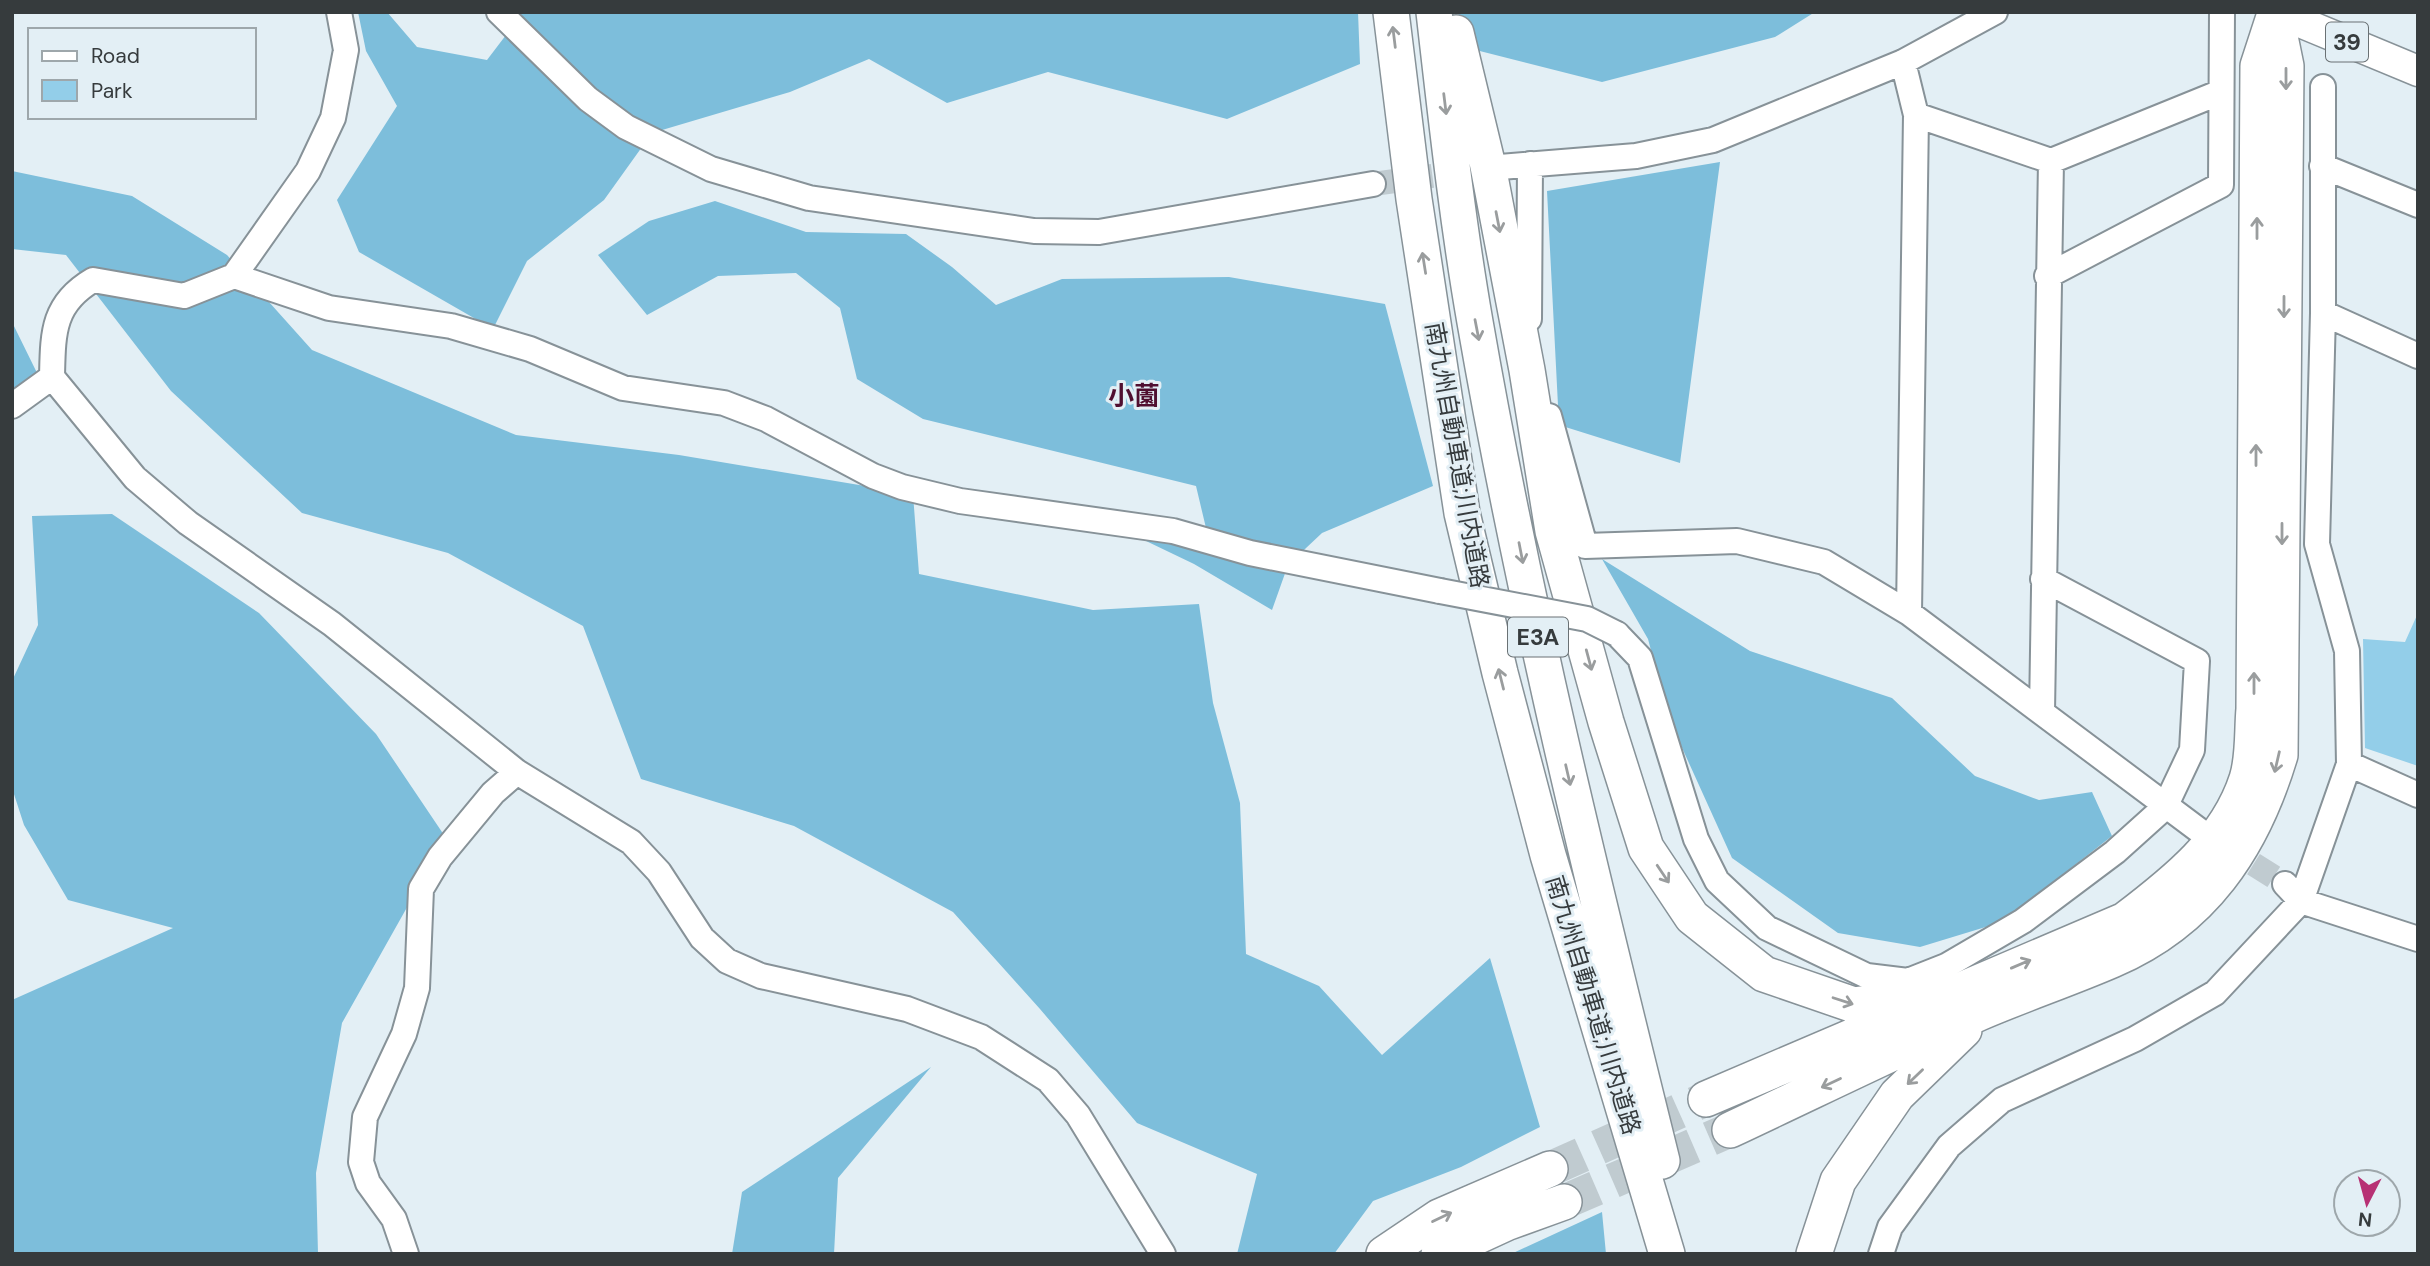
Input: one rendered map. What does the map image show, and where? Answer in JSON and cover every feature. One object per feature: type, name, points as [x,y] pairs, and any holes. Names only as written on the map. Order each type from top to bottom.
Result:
[{"type":"highway","name":"南九州自動車道;川内道路","points":[[1391,12],[1414,199],[1462,513],[1510,714],[1552,868],[1667,1254]]},
{"type":"highway","name":"南九州自動車道;川内道路","points":[[1434,12],[1455,195],[1475,322],[1541,652],[1597,906],[1685,1254]]},
{"type":"highway","points":[[1451,12],[1488,166],[1553,531],[1606,722],[1646,848],[1692,917],[1764,974],[1854,1005],[1970,1002]]},
{"type":"highway","points":[[1706,1099],[1970,1002],[2115,959],[2169,929],[2205,897],[2242,849],[2265,803],[2280,755],[2286,66],[2276,12]]},
{"type":"highway","points":[[1510,714],[1549,898],[1625,1155],[1645,1254]]},
{"type":"highway","points":[[1730,1130],[1970,1002]]},
{"type":"highway","points":[[1814,1254],[1838,1181],[1897,1095],[1970,1002]]},
{"type":"highway","points":[[1384,1254],[1439,1217],[1550,1170]]},
{"type":"highway","points":[[1439,1254],[1506,1223],[1564,1202]]},
{"type":"main road","name":"39","points":[[2276,12],[2418,71]]},
{"type":"street","points":[[339,12],[346,50],[333,118],[308,170],[234,276],[184,296],[93,280],[72,292],[52,331],[52,377],[81,408],[135,478],[188,523],[332,624],[517,772],[631,842],[659,872],[702,938],[727,961],[761,976],[906,1009],[981,1037],[1048,1080],[1078,1115],[1163,1254]]},
{"type":"street","points":[[499,12],[588,99],[626,127],[711,169],[810,198],[1034,231],[1099,232],[1373,184]]},
{"type":"street","points":[[1500,167],[1636,156],[1713,140],[1903,62],[1995,12]]},
{"type":"street","points":[[2047,276],[2221,185],[2222,12]]},
{"type":"street","points":[[1903,62],[1916,115],[1909,613]]},
{"type":"street","points":[[1881,1254],[1890,1227],[1949,1146],[2003,1100],[2135,1039],[2215,993],[2293,892],[2349,764],[2347,651],[2317,544],[2323,313],[2323,87]]},
{"type":"street","points":[[1916,115],[2051,161],[2221,92]]},
{"type":"street","points":[[2042,712],[2047,276],[2051,161]]},
{"type":"street","points":[[1530,164],[1528,345],[1585,546],[1737,541],[1824,562],[1909,613],[2200,831]]},
{"type":"street","points":[[2322,166],[2418,205]]},
{"type":"street","points":[[234,276],[330,308],[451,326],[517,345],[623,388],[724,403],[766,419],[873,476],[902,487],[960,501],[1173,531],[1250,553],[1587,619],[1618,634],[1640,658],[1696,839],[1717,881],[1767,928],[1867,976],[1908,981],[1946,967],[2023,921],[2115,852],[2165,807],[2192,750],[2197,661],[2043,579]]},
{"type":"street","points":[[2323,313],[2418,356]]},
{"type":"street","points":[[12,406],[52,377]]},
{"type":"street","points":[[2349,764],[2418,794]]},
{"type":"street","points":[[406,1254],[394,1219],[368,1183],[360,1162],[365,1117],[404,1034],[416,988],[421,889],[440,857],[466,825],[493,793],[517,772]]},
{"type":"street","points":[[2293,892],[2418,939]]},
{"type":"green space","points":[[2418,613],[2418,766],[2365,748],[2363,639],[2405,642]]},
{"type":"shaded area","points":[[358,12],[387,12],[417,47],[487,60],[516,22],[508,12],[1358,12],[1360,64],[1227,119],[1048,72],[947,103],[869,59],[790,92],[652,133],[604,200],[527,261],[493,329],[359,252],[337,200],[397,106],[366,51]]},
{"type":"shaded area","points":[[1458,12],[1815,12],[1775,37],[1602,82],[1464,47]]},
{"type":"shaded area","points":[[1720,162],[1680,463],[1559,425],[1547,191]]},
{"type":"shaded area","points":[[12,171],[132,196],[227,255],[312,350],[516,435],[679,455],[913,494],[919,574],[1093,610],[1199,604],[1213,703],[1240,803],[1246,954],[1319,986],[1382,1055],[1490,958],[1540,1127],[1461,1167],[1373,1201],[1334,1254],[1237,1254],[1257,1174],[1137,1123],[953,912],[794,826],[641,779],[583,626],[448,553],[302,513],[171,391],[66,255],[12,249]]},
{"type":"shaded area","points":[[715,201],[806,232],[906,234],[952,267],[996,305],[1062,279],[1229,277],[1385,304],[1433,486],[1322,533],[1288,565],[1272,610],[1194,564],[1096,517],[1206,528],[1196,486],[923,419],[857,379],[840,308],[796,273],[718,276],[647,315],[598,255],[649,221]]},
{"type":"shaded area","points":[[12,322],[39,377],[12,389]]},
{"type":"shaded area","points":[[112,514],[259,613],[376,734],[446,838],[342,1023],[316,1173],[318,1254],[12,1254],[12,1000],[173,928],[68,900],[24,825],[12,788],[12,681],[38,625],[32,516]]},
{"type":"shaded area","points":[[1602,559],[1750,651],[1892,698],[1975,776],[2039,800],[2092,792],[2112,836],[2002,922],[1920,947],[1838,933],[1732,858],[1669,719],[1648,639]]},
{"type":"shaded area","points":[[931,1067],[838,1178],[834,1254],[732,1254],[742,1192]]},
{"type":"shaded area","points":[[1602,1212],[1606,1254],[1511,1254]]},
{"type":"tunnel","points":[[1373,184],[1468,171]]},
{"type":"tunnel","points":[[2223,845],[2285,884]]},
{"type":"tunnel","points":[[1550,1169],[1706,1099]]},
{"type":"tunnel","points":[[1564,1202],[1730,1130]]},
{"type":"district","name":"小薗","points":[[1134,396]]}]
